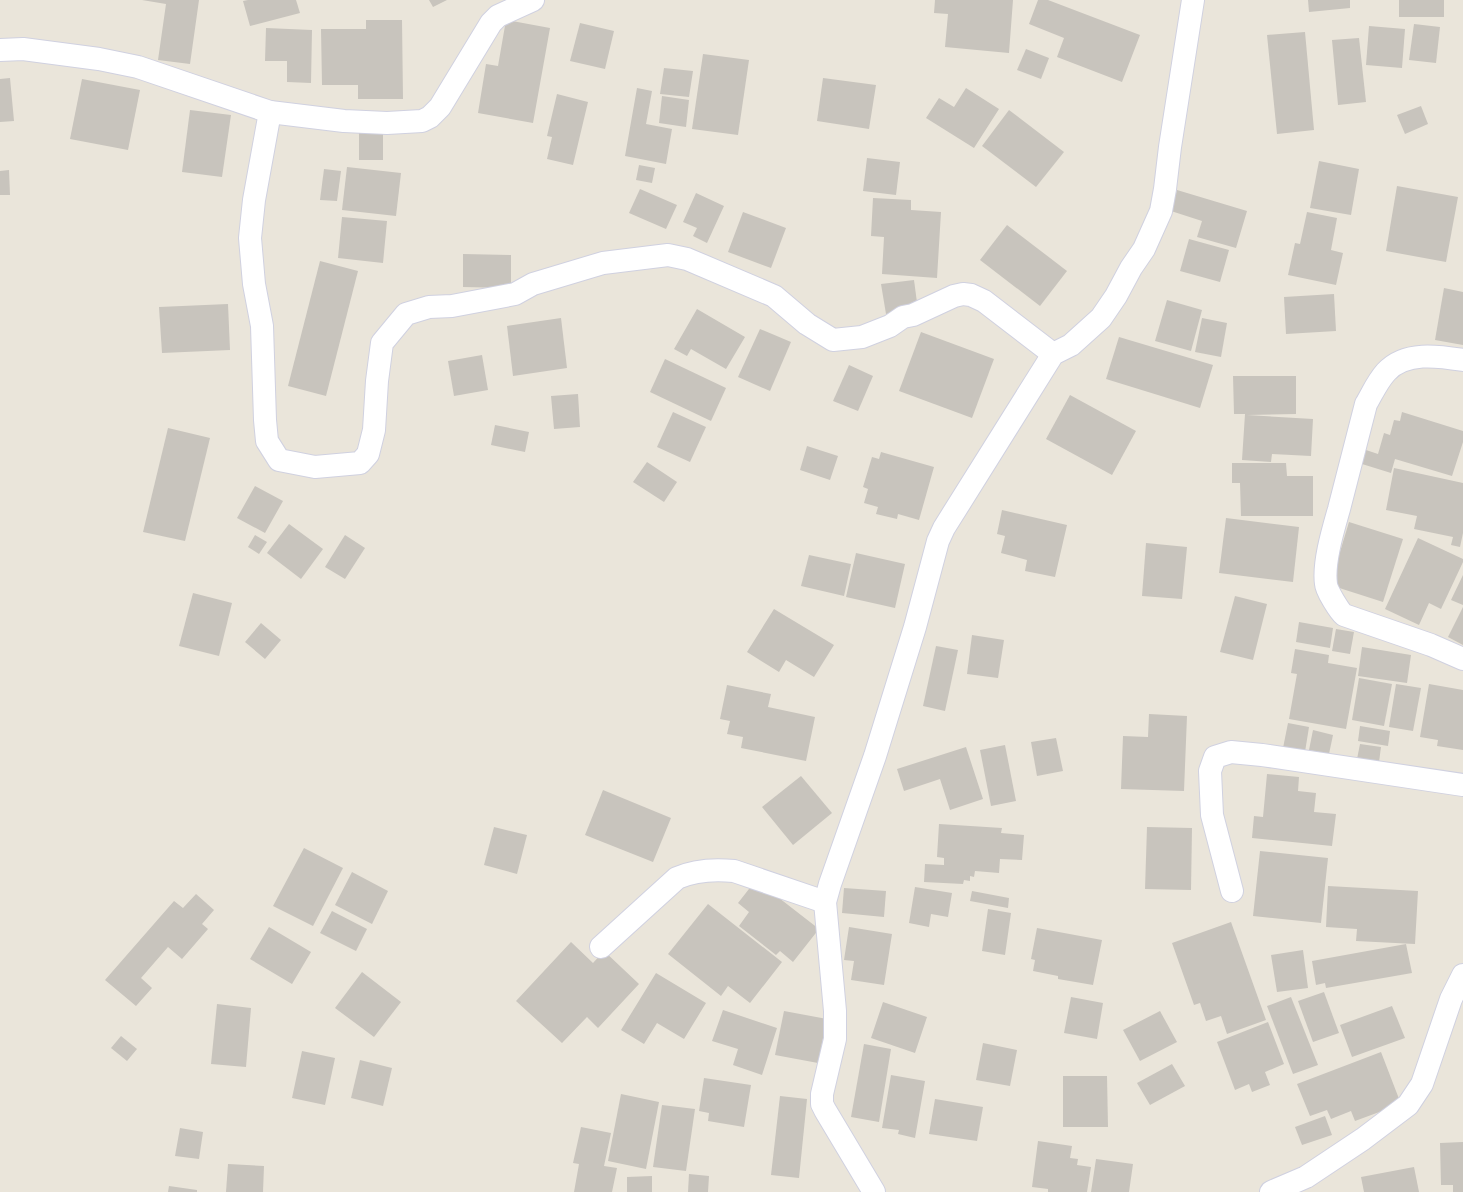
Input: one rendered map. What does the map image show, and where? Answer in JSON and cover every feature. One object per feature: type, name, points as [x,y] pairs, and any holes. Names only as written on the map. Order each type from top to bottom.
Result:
[{"type":"street","points":[[0,50],[23,49],[99,58],[130,65],[270,112],[344,121],[387,123],[422,121],[430,117],[440,107],[491,23],[506,12],[533,0]]},
{"type":"street","points":[[874,1192],[824,1110],[822,1104],[822,1094],[835,1039],[835,1018],[825,902],[877,748],[938,542],[944,528],[1053,354],[1071,345],[1101,318],[1144,249],[1161,211],[1193,0]]},
{"type":"street","points":[[270,112],[254,200],[250,238],[254,284],[262,326],[267,442],[279,460],[315,467],[360,463],[368,454],[374,430],[377,381],[382,343],[406,314],[429,307],[452,306],[515,294],[533,284],[603,263],[668,255],[687,259],[774,296],[807,324],[833,340],[862,337],[890,326],[903,317],[913,315],[954,296],[963,294],[971,295],[984,301],[1053,354]]},
{"type":"street","points":[[1463,360],[1443,357],[1413,357],[1397,364],[1386,372],[1376,386],[1366,404],[1333,530],[1325,574],[1326,587],[1340,613],[1344,616],[1431,645],[1463,659]]},
{"type":"street","points":[[1232,891],[1212,815],[1210,771],[1215,757],[1231,752],[1262,755],[1463,784]]},
{"type":"street","points":[[601,947],[677,878],[689,873],[719,869],[734,871],[825,902]]},
{"type":"street","points":[[1271,1192],[1306,1178],[1363,1139],[1408,1105],[1422,1084],[1451,999],[1463,975]]},
{"type":"building","points":[[142,0],[199,0],[190,64],[158,60],[166,4]]},
{"type":"building","points":[[296,0],[300,13],[250,26],[243,1]]},
{"type":"building","points":[[429,0],[447,0],[433,7]]},
{"type":"building","points":[[935,0],[1013,0],[1009,53],[945,47],[948,14],[934,13]]},
{"type":"building","points":[[1038,0],[1048,0],[1140,35],[1122,82],[1057,57],[1064,38],[1029,24]]},
{"type":"building","points":[[1308,0],[1350,0],[1350,8],[1309,12]]},
{"type":"building","points":[[1399,0],[1444,0],[1444,17],[1399,17]]},
{"type":"building","points":[[366,20],[402,20],[403,99],[358,99],[358,85],[322,85],[321,29],[366,29]]},
{"type":"building","points":[[506,20],[550,28],[533,123],[478,113],[486,64],[498,66]]},
{"type":"building","points":[[580,23],[614,31],[605,69],[570,61]]},
{"type":"building","points":[[1414,24],[1440,27],[1436,63],[1409,60]]},
{"type":"building","points":[[1369,26],[1405,29],[1402,68],[1366,65]]},
{"type":"building","points":[[266,28],[312,30],[311,83],[287,82],[287,61],[265,61]]},
{"type":"building","points":[[1305,32],[1314,130],[1277,134],[1267,35]]},
{"type":"building","points":[[1359,38],[1366,102],[1338,105],[1332,40]]},
{"type":"building","points":[[1026,49],[1049,58],[1041,79],[1017,70]]},
{"type":"building","points":[[703,54],[749,60],[738,135],[692,129]]},
{"type":"building","points":[[664,68],[693,71],[689,97],[660,94]]},
{"type":"building","points":[[10,78],[14,121],[0,122],[0,79]]},
{"type":"building","points":[[823,78],[876,85],[869,129],[817,121]]},
{"type":"building","points":[[82,79],[140,90],[128,150],[70,139]]},
{"type":"building","points":[[637,88],[652,91],[646,124],[672,129],[666,164],[625,156]]},
{"type":"building","points":[[966,88],[999,109],[974,148],[926,118],[939,98],[954,107]]},
{"type":"building","points":[[557,94],[588,102],[573,165],[547,159],[552,137],[547,136]]},
{"type":"building","points":[[662,96],[689,100],[686,127],[659,123]]},
{"type":"building","points":[[1421,106],[1428,124],[1405,134],[1397,115]]},
{"type":"building","points":[[190,110],[231,115],[222,177],[182,172]]},
{"type":"building","points":[[1009,110],[1064,152],[1036,187],[982,146]]},
{"type":"building","points":[[359,128],[383,128],[383,160],[359,160]]},
{"type":"building","points":[[867,158],[900,162],[896,195],[863,191]]},
{"type":"building","points":[[1319,161],[1359,169],[1351,215],[1310,208]]},
{"type":"building","points":[[639,165],[655,168],[652,183],[636,180]]},
{"type":"building","points":[[347,167],[401,173],[396,216],[342,210]]},
{"type":"building","points":[[324,169],[341,171],[337,201],[320,200]]},
{"type":"building","points":[[9,170],[10,195],[0,195],[0,171]]},
{"type":"building","points":[[1397,186],[1458,197],[1446,262],[1386,251]]},
{"type":"building","points":[[640,189],[677,205],[666,229],[629,213]]},
{"type":"building","points":[[1177,190],[1247,211],[1236,248],[1197,237],[1202,221],[1171,211]]},
{"type":"building","points":[[696,193],[724,206],[707,243],[693,236],[697,228],[683,222]]},
{"type":"building","points":[[873,198],[911,200],[911,210],[941,212],[937,278],[882,274],[884,237],[871,236]]},
{"type":"building","points":[[743,212],[786,228],[771,268],[728,252]]},
{"type":"building","points":[[1307,212],[1337,218],[1331,250],[1343,253],[1336,285],[1288,275],[1295,243],[1300,244]]},
{"type":"building","points":[[342,217],[387,221],[383,263],[338,258]]},
{"type":"building","points":[[1007,225],[1067,271],[1040,306],[980,260]]},
{"type":"building","points":[[1189,239],[1229,250],[1220,282],[1180,271]]},
{"type":"building","points":[[463,254],[511,255],[511,288],[463,287]]},
{"type":"building","points":[[320,261],[358,271],[326,396],[288,386]]},
{"type":"building","points":[[914,280],[918,310],[886,314],[881,284]]},
{"type":"building","points":[[1444,288],[1463,292],[1463,345],[1435,340]]},
{"type":"building","points":[[1334,294],[1336,331],[1286,334],[1284,297]]},
{"type":"building","points":[[1167,300],[1202,310],[1191,351],[1155,341]]},
{"type":"building","points":[[228,304],[230,350],[162,353],[159,307]]},
{"type":"building","points":[[697,309],[745,337],[726,369],[691,349],[687,356],[674,349]]},
{"type":"building","points":[[561,318],[567,368],[513,376],[507,326]]},
{"type":"building","points":[[1202,318],[1227,323],[1221,357],[1195,352]]},
{"type":"building","points":[[760,329],[791,342],[770,391],[738,377]]},
{"type":"building","points":[[921,332],[994,359],[972,418],[899,391]]},
{"type":"building","points":[[1119,337],[1213,365],[1200,408],[1106,379]]},
{"type":"building","points":[[482,355],[488,390],[454,396],[448,361]]},
{"type":"building","points":[[665,359],[726,388],[711,421],[650,392]]},
{"type":"building","points":[[849,365],[873,376],[858,411],[833,401]]},
{"type":"building","points":[[1233,376],[1296,376],[1296,414],[1247,415],[1313,419],[1311,456],[1272,454],[1271,462],[1242,460],[1245,414],[1234,414]]},
{"type":"building","points":[[578,394],[580,427],[554,429],[551,396]]},
{"type":"building","points":[[1070,395],[1136,431],[1112,475],[1046,439]]},
{"type":"building","points":[[673,412],[706,427],[690,462],[657,447]]},
{"type":"building","points":[[1402,412],[1463,431],[1463,442],[1452,476],[1395,459],[1391,473],[1362,464],[1366,450],[1378,454],[1384,433],[1390,435],[1394,420],[1400,421]]},
{"type":"building","points":[[495,425],[529,432],[525,452],[491,445]]},
{"type":"building","points":[[168,428],[210,438],[185,541],[143,532]]},
{"type":"building","points":[[807,446],[838,456],[830,480],[800,470]]},
{"type":"building","points":[[881,452],[934,467],[919,520],[898,514],[897,519],[876,514],[878,507],[864,503],[868,489],[863,487],[872,457],[879,459]]},
{"type":"building","points":[[647,462],[677,482],[664,502],[633,482]]},
{"type":"building","points":[[1232,463],[1286,463],[1287,476],[1313,476],[1313,516],[1241,516],[1240,483],[1232,483]]},
{"type":"building","points":[[1394,468],[1463,483],[1463,533],[1460,547],[1451,545],[1453,537],[1414,529],[1417,516],[1386,510]]},
{"type":"building","points":[[255,486],[283,501],[265,533],[237,518]]},
{"type":"building","points":[[1002,510],[1067,525],[1055,577],[1025,571],[1027,560],[1001,553],[1005,536],[997,534]]},
{"type":"building","points":[[1226,518],[1299,527],[1293,582],[1219,573]]},
{"type":"building","points":[[1349,522],[1403,539],[1383,602],[1330,585]]},
{"type":"building","points":[[289,524],[323,549],[301,579],[267,553]]},
{"type":"building","points":[[255,535],[267,542],[259,554],[248,547]]},
{"type":"building","points":[[345,535],[365,548],[345,579],[325,567]]},
{"type":"building","points":[[1418,538],[1463,559],[1463,562],[1441,609],[1429,603],[1419,625],[1385,609]]},
{"type":"building","points":[[1146,543],[1187,547],[1182,599],[1142,596]]},
{"type":"building","points":[[856,553],[905,564],[895,608],[846,597]]},
{"type":"building","points":[[809,555],[851,564],[844,596],[801,586]]},
{"type":"building","points":[[1463,575],[1463,605],[1451,600]]},
{"type":"building","points":[[193,593],[232,603],[219,656],[179,646]]},
{"type":"building","points":[[1235,596],[1267,604],[1253,660],[1220,652]]},
{"type":"building","points":[[1463,607],[1463,645],[1448,637]]},
{"type":"building","points":[[774,609],[834,645],[814,677],[786,660],[779,672],[747,652]]},
{"type":"building","points":[[1299,622],[1333,628],[1330,648],[1296,642]]},
{"type":"building","points":[[261,623],[281,640],[265,659],[245,642]]},
{"type":"building","points":[[1336,629],[1354,632],[1350,654],[1332,651]]},
{"type":"building","points":[[972,635],[1004,640],[998,678],[967,674]]},
{"type":"building","points":[[936,646],[958,650],[945,711],[923,706]]},
{"type":"building","points":[[1362,647],[1411,655],[1407,683],[1358,676]]},
{"type":"building","points":[[1295,649],[1329,655],[1328,663],[1357,668],[1346,729],[1289,719],[1297,674],[1291,673]]},
{"type":"building","points":[[1359,678],[1392,684],[1384,726],[1352,720]]},
{"type":"building","points":[[1396,684],[1421,688],[1413,731],[1389,727]]},
{"type":"building","points":[[1429,684],[1463,690],[1463,750],[1437,746],[1438,740],[1420,737]]},
{"type":"building","points":[[727,685],[771,694],[768,707],[815,717],[806,761],[741,748],[743,737],[727,734],[730,721],[720,719]]},
{"type":"building","points":[[1149,714],[1187,716],[1184,791],[1121,789],[1123,736],[1148,737]]},
{"type":"building","points":[[1288,723],[1309,727],[1305,752],[1283,748]]},
{"type":"building","points":[[1360,726],[1390,731],[1388,746],[1358,741]]},
{"type":"building","points":[[1313,730],[1333,735],[1329,754],[1309,750]]},
{"type":"building","points":[[1056,738],[1063,771],[1037,776],[1031,742]]},
{"type":"building","points":[[1360,744],[1381,747],[1379,762],[1357,759]]},
{"type":"building","points":[[1005,745],[1016,801],[991,806],[980,750]]},
{"type":"building","points":[[966,747],[983,799],[950,810],[940,779],[904,791],[897,769]]},
{"type":"building","points":[[1267,774],[1299,777],[1298,791],[1316,793],[1314,812],[1336,814],[1332,846],[1252,838],[1254,816],[1263,817]]},
{"type":"building","points":[[801,776],[832,813],[793,845],[762,807]]},
{"type":"building","points":[[603,790],[671,818],[653,862],[585,835]]},
{"type":"building","points":[[939,824],[1002,828],[1001,833],[1024,835],[1022,860],[1000,859],[999,873],[975,871],[974,877],[970,876],[970,881],[964,880],[963,884],[924,882],[925,864],[944,865],[944,858],[937,857]]},
{"type":"building","points":[[494,827],[527,835],[517,874],[484,865]]},
{"type":"building","points":[[1147,827],[1192,828],[1191,890],[1145,889]]},
{"type":"building","points":[[304,848],[343,868],[313,926],[273,906]]},
{"type":"building","points":[[1260,851],[1328,858],[1321,923],[1253,916]]},
{"type":"building","points":[[352,872],[388,891],[372,924],[335,905]]},
{"type":"building","points":[[756,880],[819,929],[793,962],[780,951],[776,955],[739,926],[749,912],[738,903]]},
{"type":"building","points":[[1328,886],[1418,891],[1415,944],[1356,941],[1357,929],[1326,927]]},
{"type":"building","points":[[915,887],[952,893],[948,917],[931,914],[929,927],[909,923]]},
{"type":"building","points":[[844,888],[886,891],[884,917],[842,913]]},
{"type":"building","points":[[972,891],[1009,898],[1008,908],[970,901]]},
{"type":"building","points":[[196,894],[214,910],[202,924],[208,929],[182,959],[168,947],[141,978],[152,988],[136,1006],[105,980],[174,901],[183,908]]},
{"type":"building","points":[[708,904],[782,962],[750,1003],[728,986],[721,996],[668,954]]},
{"type":"building","points":[[988,909],[1011,913],[1005,955],[982,951]]},
{"type":"building","points":[[332,911],[367,929],[356,951],[320,933]]},
{"type":"building","points":[[1231,922],[1266,1020],[1227,1034],[1221,1016],[1206,1021],[1200,1003],[1194,1005],[1172,943]]},
{"type":"building","points":[[269,927],[311,952],[292,984],[250,959]]},
{"type":"building","points":[[849,927],[892,934],[884,985],[851,980],[854,961],[844,960]]},
{"type":"building","points":[[1037,928],[1102,940],[1093,985],[1058,979],[1058,976],[1033,971],[1035,960],[1031,959]]},
{"type":"building","points":[[571,942],[593,963],[604,951],[639,984],[598,1028],[587,1017],[562,1043],[516,1001]]},
{"type":"building","points":[[1406,944],[1412,973],[1326,988],[1325,983],[1316,985],[1312,961]]},
{"type":"building","points":[[1303,950],[1308,988],[1277,992],[1271,955]]},
{"type":"building","points":[[362,972],[401,1002],[374,1037],[335,1008]]},
{"type":"building","points":[[656,973],[706,1003],[684,1039],[657,1023],[644,1044],[621,1030]]},
{"type":"building","points":[[1324,992],[1339,1033],[1313,1042],[1298,1001]]},
{"type":"building","points":[[1071,997],[1103,1003],[1097,1039],[1064,1033]]},
{"type":"building","points":[[1291,997],[1318,1065],[1293,1074],[1267,1006]]},
{"type":"building","points":[[883,1002],[927,1017],[915,1053],[871,1038]]},
{"type":"building","points":[[217,1004],[251,1008],[246,1067],[211,1064]]},
{"type":"building","points":[[1392,1006],[1405,1038],[1352,1057],[1340,1025]]},
{"type":"building","points":[[723,1010],[777,1028],[762,1075],[733,1065],[738,1049],[712,1041]]},
{"type":"building","points":[[784,1011],[827,1019],[818,1063],[775,1055]]},
{"type":"building","points":[[1160,1011],[1177,1042],[1140,1061],[1123,1030]]},
{"type":"building","points":[[1268,1022],[1284,1064],[1265,1072],[1270,1085],[1252,1092],[1249,1084],[1235,1090],[1217,1042]]},
{"type":"building","points":[[121,1036],[137,1049],[127,1061],[111,1048]]},
{"type":"building","points":[[983,1043],[1017,1050],[1010,1086],[976,1080]]},
{"type":"building","points":[[864,1044],[891,1049],[879,1122],[851,1117]]},
{"type":"building","points":[[302,1051],[335,1058],[325,1105],[292,1098]]},
{"type":"building","points":[[1381,1052],[1401,1104],[1355,1121],[1351,1111],[1331,1119],[1327,1110],[1310,1116],[1297,1084]]},
{"type":"building","points":[[360,1060],[392,1068],[383,1106],[351,1098]]},
{"type":"building","points":[[1172,1064],[1185,1086],[1150,1105],[1137,1083]]},
{"type":"building","points":[[891,1075],[925,1081],[915,1138],[898,1134],[899,1130],[882,1128]]},
{"type":"building","points":[[1063,1076],[1107,1076],[1108,1127],[1063,1127]]},
{"type":"building","points":[[704,1078],[751,1085],[744,1127],[708,1121],[709,1113],[699,1111]]},
{"type":"building","points":[[621,1094],[659,1102],[646,1169],[608,1161]]},
{"type":"building","points":[[780,1096],[807,1099],[799,1178],[771,1175]]},
{"type":"building","points":[[935,1099],[983,1107],[977,1141],[929,1134]]},
{"type":"building","points":[[662,1105],[695,1109],[686,1171],[653,1167]]},
{"type":"building","points":[[1325,1116],[1332,1135],[1302,1145],[1295,1127]]},
{"type":"building","points":[[581,1127],[611,1133],[604,1166],[617,1168],[612,1192],[574,1192],[579,1164],[573,1163]]},
{"type":"building","points":[[180,1128],[203,1132],[199,1159],[175,1156]]},
{"type":"building","points":[[1038,1141],[1072,1146],[1070,1158],[1078,1159],[1077,1165],[1091,1167],[1087,1192],[1048,1192],[1048,1189],[1032,1187]]},
{"type":"building","points":[[1463,1142],[1463,1192],[1453,1192],[1453,1185],[1441,1185],[1440,1143]]},
{"type":"building","points":[[1096,1159],[1133,1164],[1129,1192],[1091,1192]]},
{"type":"building","points":[[228,1164],[264,1166],[263,1192],[226,1192]]},
{"type":"building","points":[[1414,1167],[1419,1192],[1364,1192],[1361,1177]]},
{"type":"building","points":[[689,1174],[709,1176],[708,1192],[688,1192]]},
{"type":"building","points":[[652,1176],[652,1192],[627,1192],[627,1177]]},
{"type":"building","points":[[169,1186],[197,1190],[197,1192],[168,1192]]}]
